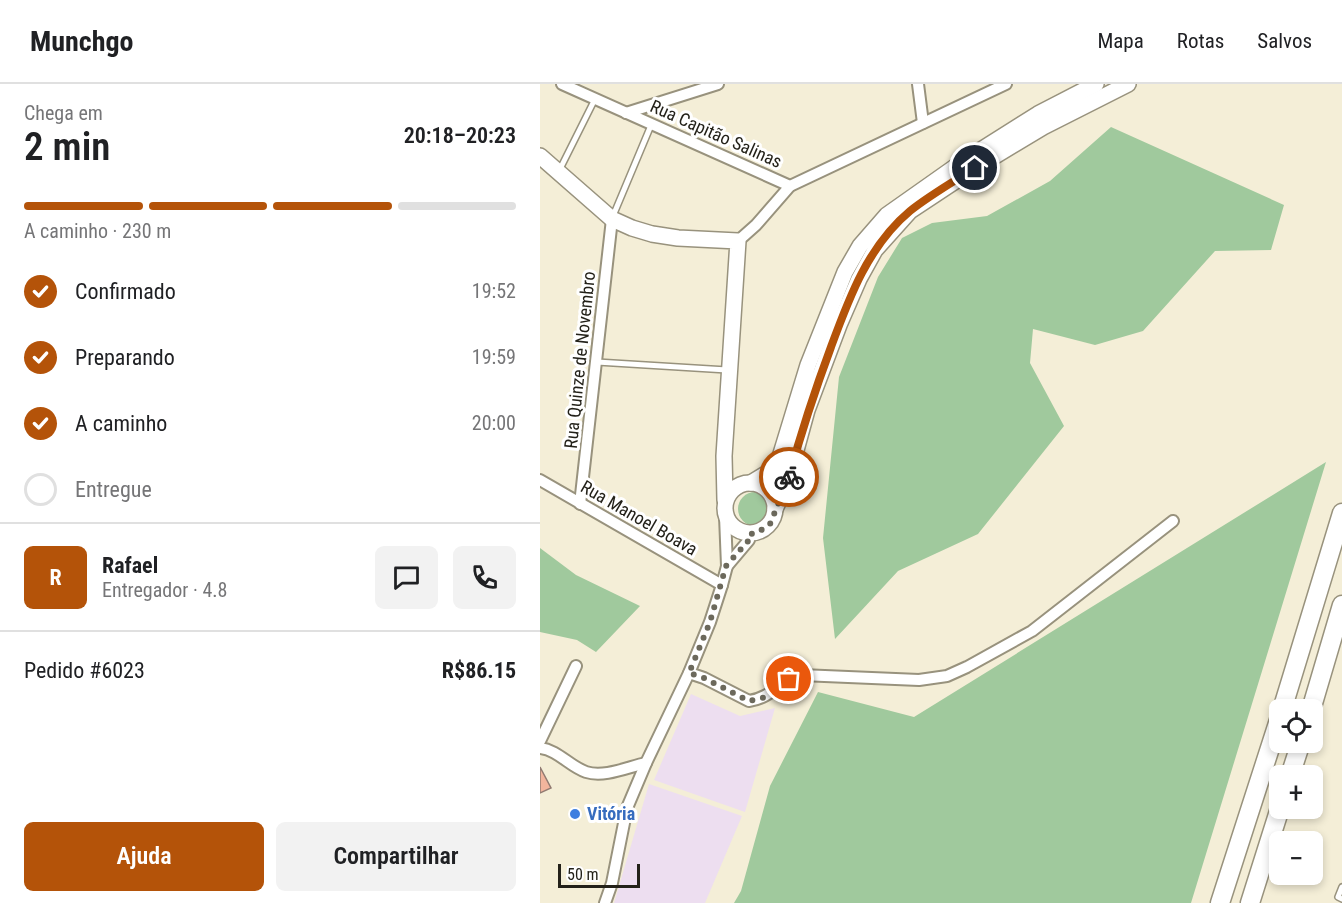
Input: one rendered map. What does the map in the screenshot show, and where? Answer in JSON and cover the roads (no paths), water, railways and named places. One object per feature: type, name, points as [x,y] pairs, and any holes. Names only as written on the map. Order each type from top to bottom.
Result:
[{"type":"highway","points":[[1285,699],[1342,513]]},
{"type":"highway","points":[[1314,699],[1342,604]]},
{"type":"highway","points":[[1220,903],[1269,751]]},
{"type":"highway","points":[[1250,903],[1277,819]]},
{"type":"street","name":"Rua Capitão Salinas","points":[[562,84],[790,186]]},
{"type":"street","points":[[626,112],[718,84]]},
{"type":"street","points":[[918,84],[923,123]]},
{"type":"street","points":[[605,903],[612,883],[627,808],[710,622],[726,566],[724,456],[738,242],[790,186],[1006,84]]},
{"type":"street","points":[[725,500],[734,488],[750,483],[769,472],[780,457],[808,365],[845,272],[876,225],[965,160],[1038,114],[1096,84]]},
{"type":"street","points":[[725,516],[734,529],[749,534],[757,533],[770,524],[788,483],[807,410],[859,279],[875,250],[910,211],[1043,126],[1128,84]]},
{"type":"street","points":[[540,156],[612,219],[651,234],[738,242]]},
{"type":"street","name":"Rua Quinze de Novembro","points":[[580,504],[612,219]]},
{"type":"street","points":[[724,456],[750,483],[759,484],[771,494],[775,509]]},
{"type":"street","name":"Rua Manoel Boava","points":[[540,480],[722,585]]},
{"type":"street","points":[[689,673],[704,678],[749,701],[766,697],[796,676],[879,680],[935,678],[968,667],[1032,631],[1173,521]]},
{"type":"street","points":[[726,566],[749,540],[749,534]]},
{"type":"street","points":[[540,741],[576,666]]},
{"type":"street","points":[[540,748],[556,754],[585,772],[594,774],[646,763]]},
{"type":"lane","points":[[558,172],[595,99]]},
{"type":"lane","points":[[612,219],[652,123]]},
{"type":"lane","points":[[597,362],[730,370]]},
{"type":"lane","points":[[1342,888],[1338,897],[1342,899]]},
{"type":"place","name":"Vitória","points":[[575,814]]}]
